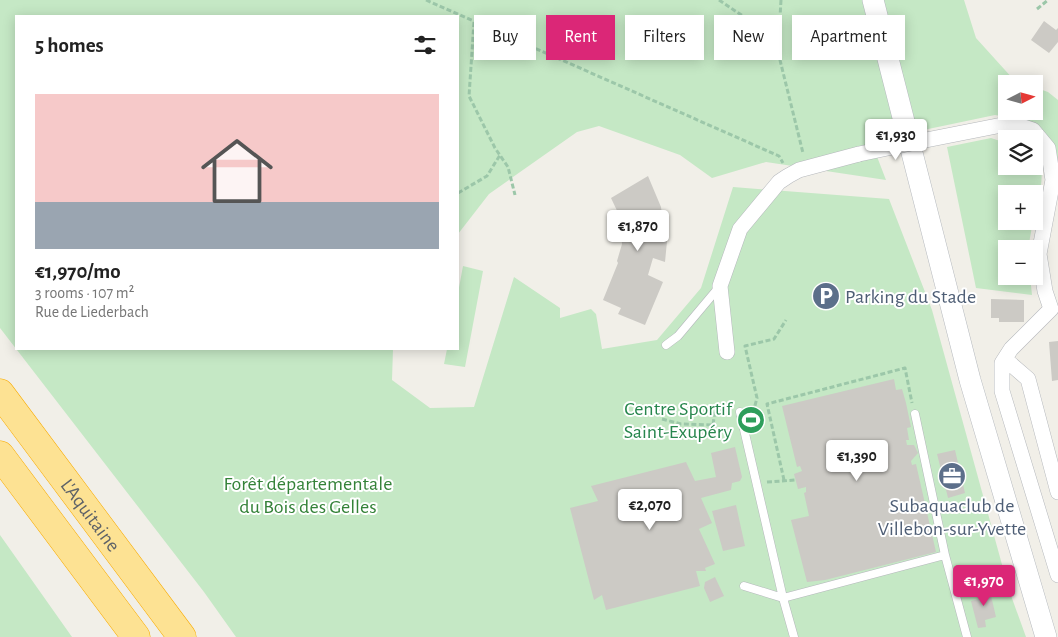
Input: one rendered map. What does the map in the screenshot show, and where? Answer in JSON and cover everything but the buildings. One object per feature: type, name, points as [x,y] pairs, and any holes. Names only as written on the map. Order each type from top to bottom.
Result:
[{"type":"highway","name":"L'Aquitaine","points":[[0,394],[182,637]]},
{"type":"highway","name":"L'Aquitaine","points":[[0,455],[136,637]]},
{"type":"main road","points":[[873,0],[970,380],[1046,637]]},
{"type":"street","points":[[727,352],[720,286],[740,229],[779,182],[808,168],[859,154],[926,140],[1012,123],[1033,130],[1048,148],[1053,180],[1039,254],[1045,290],[1054,311],[1002,362],[1002,392],[1054,546],[1058,575]]},
{"type":"street","points":[[1005,358],[1028,380],[1058,492]]},
{"type":"lane","points":[[666,346],[678,336],[720,286]]},
{"type":"lane","points":[[740,412],[783,598],[794,637]]},
{"type":"lane","points":[[915,414],[945,556],[967,637]]},
{"type":"lane","points":[[744,586],[783,598],[945,556]]},
{"type":"path","points":[[426,0],[459,15]]},
{"type":"path","points":[[719,0],[741,15]]},
{"type":"path","points":[[779,15],[781,0]]},
{"type":"path","points":[[1037,10],[1048,0]]},
{"type":"path","points":[[459,15],[474,22],[469,96],[508,167],[515,196]]},
{"type":"path","points":[[536,49],[779,156],[788,176]]},
{"type":"path","points":[[781,60],[794,122],[808,168]]},
{"type":"path","points":[[459,192],[487,176],[500,155]]},
{"type":"path","points":[[744,432],[756,430],[753,419],[757,398],[745,346],[774,339],[786,320]]},
{"type":"path","points":[[784,480],[767,404],[905,368],[915,414]]},
{"type":"path","points":[[662,419],[681,424],[713,425],[715,410]]},
{"type":"path","points":[[779,480],[796,480]]},
{"type":"green space","points":[[0,0],[964,0],[976,38],[1009,75],[998,75],[998,116],[871,141],[886,180],[766,162],[712,178],[680,155],[599,126],[577,132],[489,194],[459,233],[459,15],[15,15],[15,348],[0,328]]},
{"type":"green space","points":[[1043,90],[1058,100],[1058,174],[1043,147],[1043,130],[1034,130],[1029,121],[1023,120],[1043,120]]},
{"type":"green space","points":[[991,138],[998,140],[998,175],[1042,175],[1041,185],[998,185],[998,230],[1031,230],[1030,240],[998,240],[998,285],[1031,285],[1032,295],[976,288],[947,147]]},
{"type":"green space","name":"Forêt départementale du Bois des Gelles","points":[[733,187],[889,199],[932,310],[1009,590],[1026,637],[236,637],[204,592],[17,350],[393,350],[392,380],[430,408],[474,407],[514,277],[560,308],[560,318],[591,309],[596,314],[602,349],[657,340],[701,288]]},
{"type":"green space","points":[[463,266],[483,271],[465,367],[444,364],[447,350],[459,350],[459,288]]},
{"type":"green space","points":[[0,535],[72,637],[0,637]]},
{"type":"place","name":"Parking du Stade","points":[[826,296]]},
{"type":"place","name":"Centre Sportif Saint-Exupéry","points":[[751,420]]},
{"type":"place","name":"Subaquaclub de Villebon-sur-Yvette","points":[[952,476]]}]
